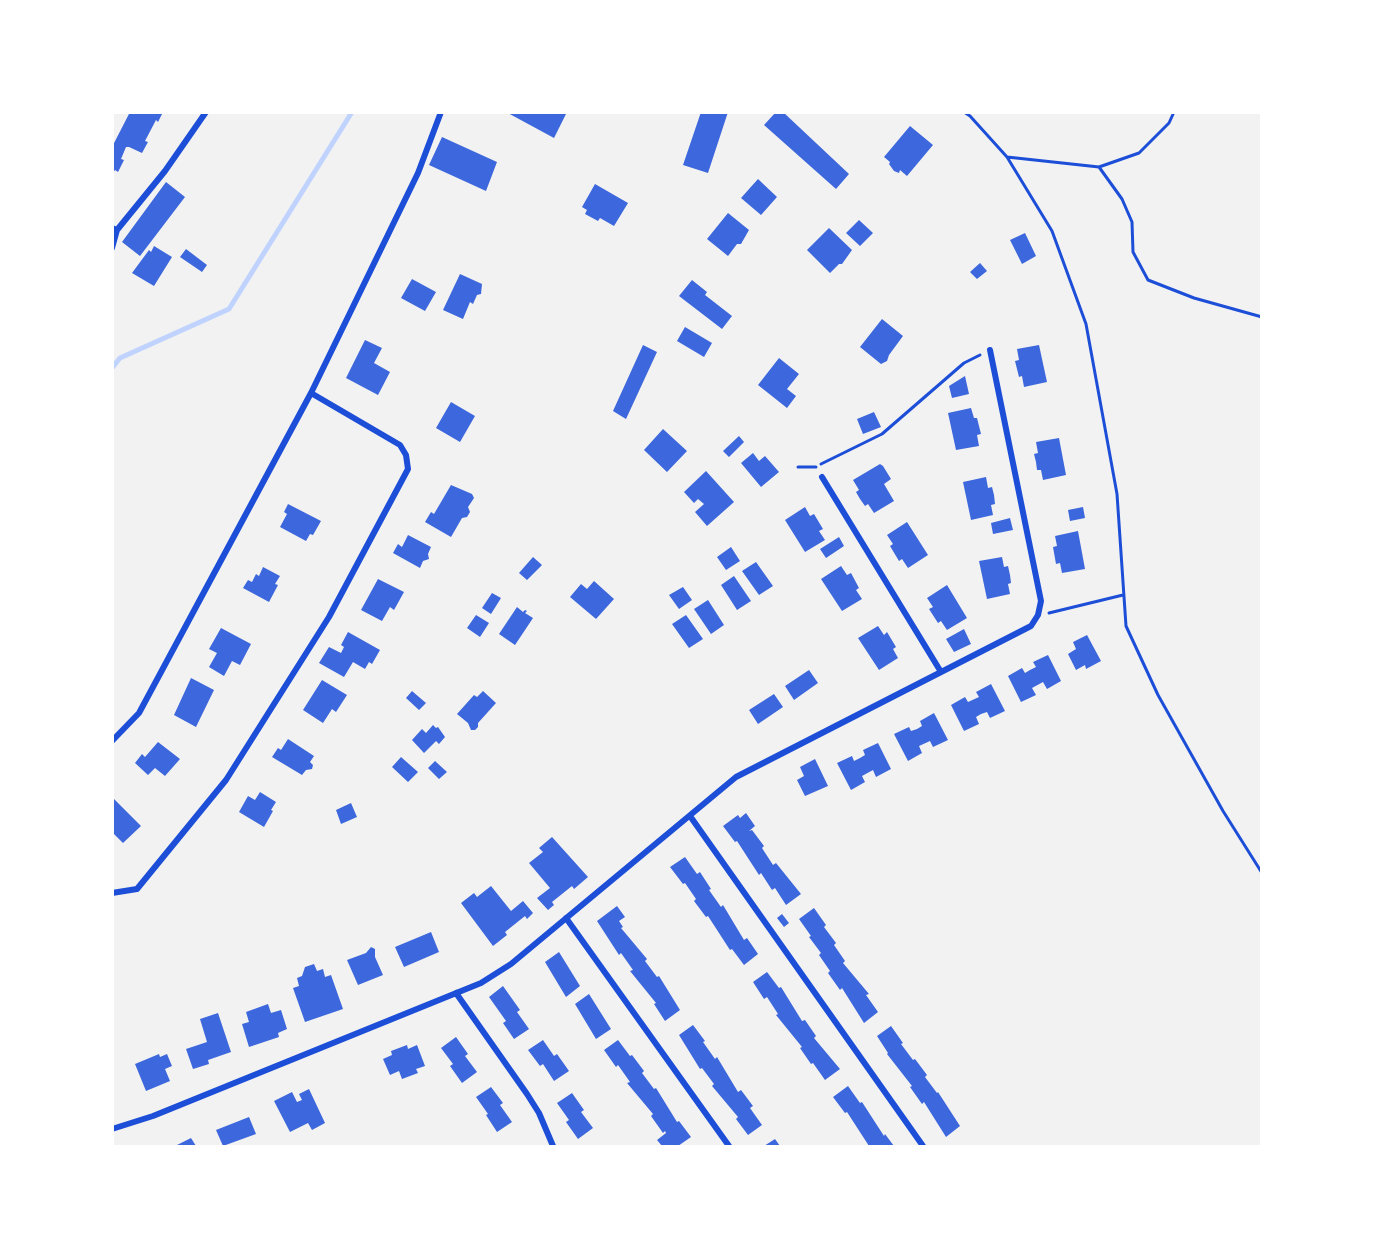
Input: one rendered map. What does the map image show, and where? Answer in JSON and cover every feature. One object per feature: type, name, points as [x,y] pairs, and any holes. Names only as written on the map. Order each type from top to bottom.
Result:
[{"type":"street","points":[[112,248],[115,229],[165,171],[206,112]]},
{"type":"street","points":[[112,741],[139,713],[311,393],[418,173],[441,112]]},
{"type":"street","points":[[112,1129],[153,1116],[481,983],[495,975],[566,918],[736,777],[1032,626],[1038,615],[1041,601],[990,350]]},
{"type":"street","points":[[112,893],[137,889],[226,780],[329,617],[408,469],[406,455],[400,445],[311,393]]},
{"type":"street","points":[[822,477],[940,672]]},
{"type":"street","points":[[690,816],[923,1146]]},
{"type":"street","points":[[566,918],[729,1146]]},
{"type":"street","points":[[456,993],[527,1094],[553,1146]]},
{"type":"path","points":[[964,112],[1007,157],[1052,231],[1086,324],[1117,494],[1126,626],[1158,694],[1223,811],[1262,873]]},
{"type":"path","points":[[1007,157],[1099,167],[1139,153],[1169,123],[1174,112]]},
{"type":"path","points":[[1099,167],[1122,199],[1132,222],[1133,252],[1148,279],[1194,298],[1262,317]]},
{"type":"path","points":[[798,467],[816,467],[882,434],[963,363],[990,350]]},
{"type":"path","points":[[1038,615],[1124,595]]},
{"type":"building","points":[[130,112],[163,112],[145,141],[148,142],[142,153],[126,147],[121,159],[124,160],[118,172],[115,170],[112,174],[112,147]]},
{"type":"building","points":[[506,112],[567,112],[554,138]]},
{"type":"building","points":[[701,112],[728,112],[708,173],[683,165]]},
{"type":"building","points":[[776,112],[783,112],[849,174],[836,189],[764,125]]},
{"type":"building","points":[[910,126],[933,145],[907,176],[900,170],[899,173],[894,171],[890,162],[884,157]]},
{"type":"building","points":[[442,137],[497,162],[486,191],[429,165]]},
{"type":"building","points":[[758,179],[777,197],[761,215],[741,198]]},
{"type":"building","points":[[166,182],[185,197],[140,256],[122,242]]},
{"type":"building","points":[[595,184],[628,203],[614,226],[600,218],[598,221],[585,214],[587,210],[582,207]]},
{"type":"building","points":[[728,213],[749,230],[741,244],[737,244],[728,256],[707,239]]},
{"type":"building","points":[[859,220],[873,233],[860,246],[846,233]]},
{"type":"building","points":[[829,228],[852,250],[842,264],[830,273],[807,250]]},
{"type":"building","points":[[1025,233],[1036,256],[1022,264],[1010,240]]},
{"type":"building","points":[[154,246],[172,257],[154,286],[132,273]]},
{"type":"building","points":[[186,249],[207,265],[202,272],[180,257]]},
{"type":"building","points":[[980,263],[987,271],[977,279],[970,272]]},
{"type":"building","points":[[460,274],[482,284],[481,294],[477,295],[473,304],[470,302],[463,319],[443,310]]},
{"type":"building","points":[[412,279],[436,292],[425,311],[401,298]]},
{"type":"building","points":[[692,280],[707,292],[705,295],[732,316],[722,329],[679,296]]},
{"type":"building","points":[[882,319],[903,336],[887,361],[881,364],[860,347]]},
{"type":"building","points":[[685,327],[712,343],[704,357],[677,341]]},
{"type":"building","points":[[365,340],[382,348],[374,363],[390,372],[378,395],[346,378]]},
{"type":"building","points":[[643,345],[657,352],[626,419],[613,411]]},
{"type":"building","points":[[1039,345],[1047,382],[1024,387],[1015,361],[1019,360],[1017,349]]},
{"type":"building","points":[[779,358],[799,374],[787,389],[796,396],[787,408],[758,385]]},
{"type":"building","points":[[965,376],[969,394],[952,398],[949,386]]},
{"type":"building","points":[[451,402],[475,416],[460,442],[436,428]]},
{"type":"building","points":[[971,408],[974,418],[977,418],[981,434],[977,435],[979,446],[956,450],[948,413]]},
{"type":"building","points":[[874,412],[881,427],[863,434],[857,419]]},
{"type":"building","points":[[663,429],[687,451],[667,472],[644,450]]},
{"type":"building","points":[[739,436],[744,442],[729,457],[723,451]]},
{"type":"building","points":[[1059,438],[1066,475],[1043,480],[1041,470],[1037,470],[1034,454],[1038,453],[1036,442]]},
{"type":"building","points":[[753,453],[759,461],[765,456],[779,472],[761,487],[741,463]]},
{"type":"building","points":[[880,464],[891,479],[884,484],[894,501],[874,513],[868,504],[865,506],[860,499],[856,492],[859,490],[853,480]]},
{"type":"building","points":[[706,471],[734,502],[707,526],[695,512],[704,504],[698,499],[694,503],[684,492]]},
{"type":"building","points":[[986,477],[988,488],[992,487],[994,495],[995,504],[991,505],[993,515],[971,520],[963,482]]},
{"type":"building","points":[[451,485],[472,494],[474,498],[468,507],[470,512],[467,517],[462,518],[451,537],[425,522],[431,512],[434,514]]},
{"type":"building","points":[[288,504],[321,521],[313,535],[310,534],[306,541],[280,527],[287,514],[284,512]]},
{"type":"building","points":[[805,507],[810,516],[814,514],[823,529],[819,531],[825,540],[805,552],[785,520]]},
{"type":"building","points":[[1083,507],[1085,518],[1070,521],[1068,510]]},
{"type":"building","points":[[1010,518],[1013,530],[993,534],[991,523]]},
{"type":"building","points":[[907,522],[928,555],[908,568],[902,559],[899,561],[890,546],[893,544],[887,535]]},
{"type":"building","points":[[1078,531],[1085,569],[1062,573],[1060,563],[1056,564],[1053,547],[1057,546],[1055,536]]},
{"type":"building","points":[[408,535],[431,547],[428,554],[429,559],[423,561],[420,568],[393,553],[398,544],[402,547]]},
{"type":"building","points":[[839,537],[844,546],[826,558],[820,549]]},
{"type":"building","points":[[731,547],[740,561],[726,570],[717,557]]},
{"type":"building","points":[[533,557],[542,565],[527,580],[519,573]]},
{"type":"building","points":[[1002,557],[1004,567],[1008,566],[1010,575],[1011,583],[1008,584],[1010,594],[987,599],[979,561]]},
{"type":"building","points":[[756,562],[773,586],[759,595],[742,571]]},
{"type":"building","points":[[841,566],[847,575],[851,573],[859,588],[856,590],[862,599],[842,611],[821,579]]},
{"type":"building","points":[[263,567],[280,576],[269,602],[243,588],[248,580],[252,582],[256,574],[259,576]]},
{"type":"building","points":[[734,576],[751,601],[737,610],[721,585]]},
{"type":"building","points":[[378,579],[404,592],[394,610],[390,607],[382,621],[361,610]]},
{"type":"building","points":[[594,581],[614,599],[596,619],[570,597],[581,584],[587,589]]},
{"type":"building","points":[[947,585],[967,618],[947,630],[941,621],[938,623],[929,609],[933,607],[927,598]]},
{"type":"building","points":[[683,587],[692,600],[679,609],[669,595]]},
{"type":"building","points":[[492,593],[501,598],[491,614],[482,608]]},
{"type":"building","points":[[708,600],[724,625],[711,634],[694,609]]},
{"type":"building","points":[[517,607],[523,612],[527,611],[525,613],[533,618],[515,645],[499,634]]},
{"type":"building","points":[[476,615],[489,623],[480,637],[467,628]]},
{"type":"building","points":[[686,615],[703,639],[689,648],[672,624]]},
{"type":"building","points":[[878,626],[884,635],[887,632],[896,647],[893,649],[898,658],[879,670],[858,638]]},
{"type":"building","points":[[221,628],[251,644],[240,665],[232,661],[224,676],[209,667],[217,653],[209,649]]},
{"type":"building","points":[[964,629],[971,644],[954,652],[946,639]]},
{"type":"building","points":[[348,632],[380,650],[372,664],[369,662],[365,669],[353,662],[344,677],[319,663],[329,647],[341,653],[344,647],[341,645]]},
{"type":"building","points":[[1087,635],[1101,661],[1086,669],[1085,665],[1076,670],[1068,654],[1076,649],[1073,642]]},
{"type":"building","points":[[1048,655],[1061,681],[1047,689],[1043,682],[1032,688],[1036,695],[1021,702],[1008,676],[1022,668],[1025,673],[1036,667],[1033,662]]},
{"type":"building","points":[[809,670],[818,683],[794,700],[785,686]]},
{"type":"building","points":[[191,678],[214,690],[196,727],[174,715]]},
{"type":"building","points":[[322,680],[347,695],[336,712],[332,709],[323,723],[303,710]]},
{"type":"building","points":[[991,684],[1005,711],[990,718],[987,712],[981,714],[976,717],[979,724],[964,731],[951,705],[965,697],[968,702],[979,697],[976,692]]},
{"type":"building","points":[[412,691],[426,703],[419,710],[406,698]]},
{"type":"building","points":[[483,691],[496,703],[478,723],[478,727],[471,730],[468,723],[457,714],[474,695],[477,697]]},
{"type":"building","points":[[774,694],[783,707],[758,724],[749,710]]},
{"type":"building","points":[[934,713],[948,740],[933,747],[930,741],[919,746],[922,753],[908,761],[894,734],[909,727],[911,731],[917,729],[922,726],[920,721]]},
{"type":"building","points":[[433,725],[438,727],[445,737],[439,744],[436,741],[424,753],[412,740],[422,729],[426,733]]},
{"type":"building","points":[[288,739],[314,756],[310,762],[313,765],[312,769],[306,770],[302,775],[272,757],[278,748],[281,750]]},
{"type":"building","points":[[158,742],[180,759],[165,776],[155,768],[148,775],[135,763],[142,754],[145,757]]},
{"type":"building","points":[[878,743],[891,769],[876,777],[873,770],[862,776],[865,782],[851,790],[837,763],[852,756],[854,761],[865,755],[863,750]]},
{"type":"building","points":[[401,757],[418,772],[408,782],[392,767]]},
{"type":"building","points":[[815,759],[828,786],[805,796],[797,780],[804,776],[800,767]]},
{"type":"building","points":[[435,761],[447,772],[439,779],[428,768]]},
{"type":"building","points":[[260,792],[276,802],[264,827],[239,812],[248,796],[255,800]]},
{"type":"building","points":[[112,797],[141,826],[123,843],[112,832]]},
{"type":"building","points":[[351,803],[357,817],[341,824],[336,810]]},
{"type":"building","points":[[746,813],[755,826],[749,831],[752,830],[764,846],[762,848],[773,865],[776,863],[801,894],[786,905],[775,888],[772,890],[761,873],[759,875],[737,841],[735,842],[723,826],[738,815],[740,818]]},
{"type":"building","points":[[552,837],[588,877],[574,889],[572,886],[552,902],[554,905],[548,910],[537,898],[550,888],[529,863],[543,852],[539,848]]},
{"type":"building","points":[[685,857],[697,874],[700,872],[711,889],[709,890],[721,907],[723,905],[744,940],[747,938],[758,954],[744,965],[694,901],[696,899],[685,883],[683,884],[670,867]]},
{"type":"building","points":[[491,886],[511,911],[523,901],[533,913],[527,919],[525,916],[505,932],[507,935],[493,946],[461,903],[474,893],[477,897]]},
{"type":"building","points":[[617,906],[625,917],[619,921],[623,927],[621,928],[647,959],[645,961],[657,977],[659,976],[680,1010],[665,1021],[654,1004],[656,1003],[630,971],[633,970],[621,953],[619,955],[597,921]]},
{"type":"building","points":[[814,908],[836,943],[834,945],[845,961],[843,963],[869,994],[866,995],[878,1012],[864,1023],[842,988],[840,990],[828,973],[830,971],[819,955],[821,953],[799,919]]},
{"type":"building","points":[[782,914],[789,923],[784,927],[777,918]]},
{"type":"building","points":[[431,932],[439,952],[404,967],[395,947]]},
{"type":"building","points":[[371,947],[375,949],[375,957],[383,975],[358,985],[347,960],[366,953]]},
{"type":"building","points":[[559,952],[580,986],[566,997],[545,962]]},
{"type":"building","points":[[314,964],[317,971],[323,969],[325,977],[331,975],[343,1009],[305,1022],[293,988],[299,986],[297,978],[302,976],[305,967]]},
{"type":"building","points":[[767,972],[779,988],[781,987],[802,1021],[805,1020],[816,1036],[814,1038],[840,1069],[825,1080],[776,1015],[778,1014],[767,997],[764,999],[753,982]]},
{"type":"building","points":[[503,986],[520,1010],[517,1012],[529,1029],[514,1039],[503,1023],[506,1021],[489,997]]},
{"type":"building","points":[[589,994],[611,1029],[596,1039],[575,1004]]},
{"type":"building","points":[[268,1004],[271,1013],[281,1010],[287,1029],[278,1033],[279,1037],[249,1047],[242,1024],[249,1022],[246,1012]]},
{"type":"building","points":[[218,1013],[231,1052],[208,1060],[209,1064],[193,1069],[186,1049],[207,1042],[200,1019]]},
{"type":"building","points":[[693,1025],[715,1059],[717,1057],[738,1092],[741,1090],[753,1106],[750,1108],[762,1125],[748,1135],[736,1119],[738,1117],[712,1086],[714,1084],[702,1068],[700,1069],[679,1035]]},
{"type":"building","points":[[891,1026],[903,1043],[901,1044],[927,1075],[925,1077],[938,1092],[960,1126],[946,1137],[924,1102],[922,1104],[910,1087],[912,1086],[887,1054],[877,1036]]},
{"type":"building","points":[[456,1037],[468,1054],[465,1056],[477,1072],[462,1083],[450,1066],[453,1064],[441,1048]]},
{"type":"building","points":[[543,1040],[554,1056],[557,1054],[569,1071],[554,1081],[543,1064],[540,1066],[528,1050]]},
{"type":"building","points":[[618,1040],[644,1071],[642,1073],[654,1089],[656,1088],[677,1122],[679,1121],[691,1137],[678,1146],[662,1146],[657,1140],[666,1133],[665,1131],[663,1133],[651,1116],[653,1114],[627,1083],[630,1082],[618,1065],[616,1067],[604,1050]]},
{"type":"building","points":[[407,1045],[408,1049],[417,1045],[425,1066],[416,1069],[418,1073],[402,1079],[399,1071],[390,1075],[383,1059],[392,1055],[391,1051]]},
{"type":"building","points":[[159,1054],[160,1057],[167,1054],[172,1066],[165,1069],[170,1081],[146,1091],[135,1064]]},
{"type":"building","points":[[848,1086],[860,1103],[862,1102],[884,1136],[885,1134],[894,1146],[869,1146],[847,1112],[845,1113],[833,1097]]},
{"type":"building","points":[[491,1087],[503,1103],[500,1105],[512,1122],[497,1132],[476,1097]]},
{"type":"building","points":[[309,1089],[325,1123],[312,1130],[308,1123],[290,1132],[274,1101],[292,1092],[297,1102],[302,1100],[299,1094]]},
{"type":"building","points":[[572,1093],[584,1110],[581,1112],[593,1128],[578,1139],[557,1103]]},
{"type":"building","points":[[249,1117],[256,1134],[223,1146],[216,1130]]},
{"type":"building","points":[[191,1138],[196,1146],[175,1146]]},
{"type":"building","points":[[775,1139],[780,1146],[764,1146]]},
{"type":"waterway","points":[[112,368],[120,358],[229,309],[352,112]]}]
